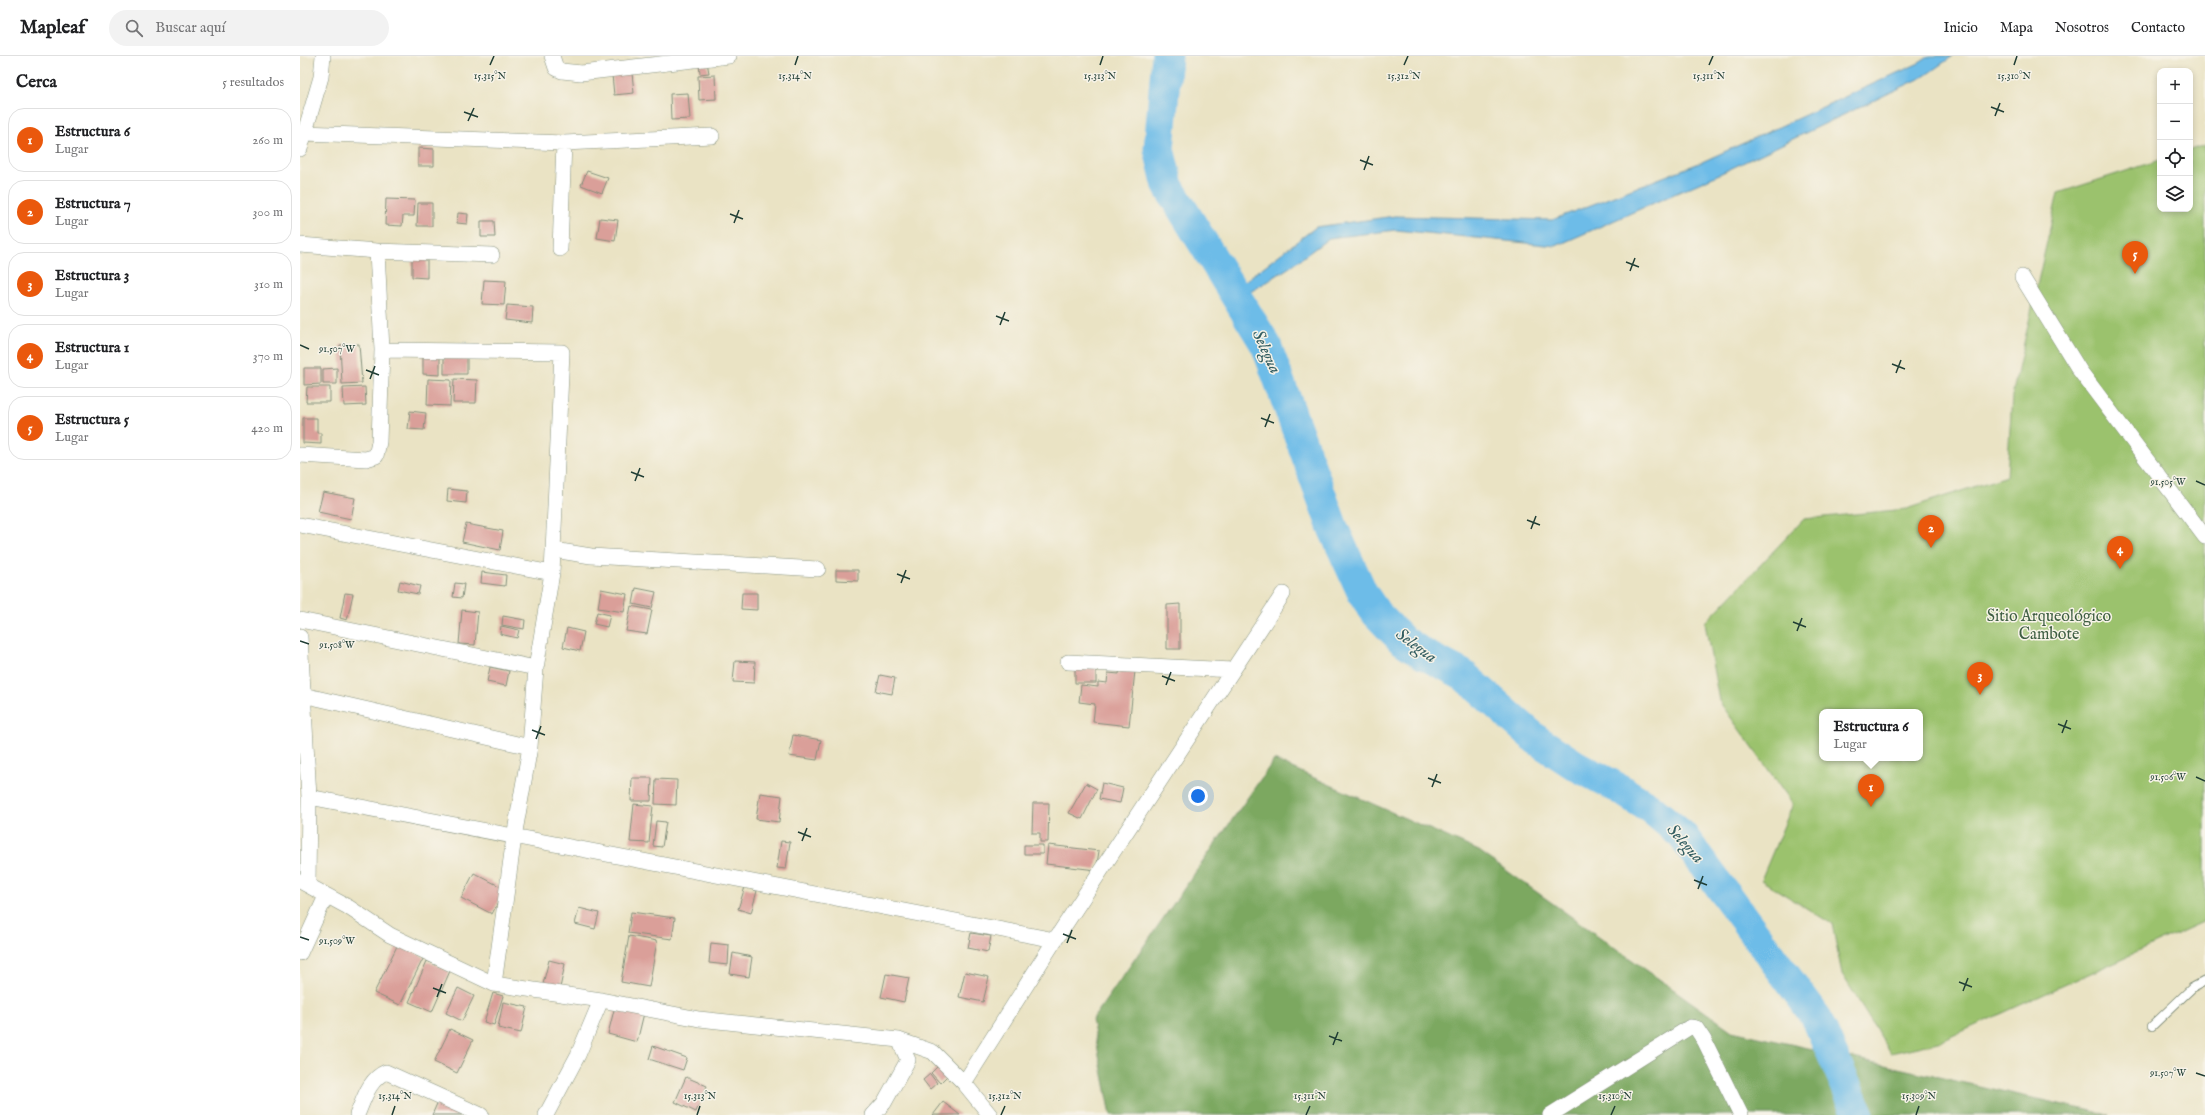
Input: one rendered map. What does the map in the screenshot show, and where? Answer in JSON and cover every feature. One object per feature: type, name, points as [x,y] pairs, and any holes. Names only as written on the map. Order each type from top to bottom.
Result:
[{"type":"street","points":[[300,149],[320,77],[323,56]]},
{"type":"street","points":[[552,56],[556,68],[562,71],[581,73],[729,56]]},
{"type":"street","points":[[304,133],[564,143],[712,136]]},
{"type":"street","points":[[560,249],[564,143]]},
{"type":"street","points":[[300,245],[492,256]]},
{"type":"street","points":[[300,455],[366,459],[376,456],[379,442],[382,350],[377,250]]},
{"type":"street","points":[[2022,277],[2080,371],[2205,537]]},
{"type":"street","points":[[382,350],[562,352],[552,573],[536,668],[530,747],[514,837],[494,984]]},
{"type":"street","points":[[300,525],[552,573]]},
{"type":"street","points":[[554,550],[591,556],[818,569]]},
{"type":"street","points":[[964,1083],[1055,940],[1283,594]]},
{"type":"street","points":[[300,620],[536,668]]},
{"type":"street","points":[[300,638],[309,797],[304,883],[348,907],[390,934],[494,984],[601,1000],[700,1019],[899,1040],[933,1052],[964,1083],[990,1115]]},
{"type":"street","points":[[1068,662],[1233,670]]},
{"type":"street","points":[[303,695],[530,747]]},
{"type":"street","points":[[309,797],[1055,940]]},
{"type":"street","points":[[300,953],[326,896]]},
{"type":"street","points":[[546,1115],[578,1054],[601,1000]]},
{"type":"street","points":[[1550,1115],[1690,1027],[1696,1028],[1704,1040],[1741,1115]]},
{"type":"street","points":[[873,1115],[884,1103],[908,1060],[899,1040]]},
{"type":"street","points":[[357,1115],[371,1084],[378,1075],[386,1072],[481,1115]]},
{"type":"lane","points":[[2152,1026],[2192,988],[2205,981]]},
{"type":"green space","name":"Sitio Arqueológico Cambote","points":[[2205,145],[2205,921],[1939,1042],[1891,1053],[1842,974],[1832,924],[1761,880],[1793,804],[1719,701],[1705,623],[1804,519],[1906,509],[2007,476],[2012,396],[2058,193],[2157,161],[2157,212],[2193,212],[2193,149]]},
{"type":"green space","points":[[1274,760],[1479,851],[1732,1031],[2109,1115],[1111,1115],[1092,1020]]},
{"type":"water","points":[[1930,56],[1953,56],[1923,77],[1713,177],[1556,246],[1396,230],[1329,238],[1290,267],[1239,299],[1233,290],[1316,227],[1395,216],[1552,220],[1702,162],[1919,63]]},
{"type":"building","points":[[707,62],[709,73],[700,74],[699,63]]},
{"type":"building","points":[[632,73],[634,93],[614,95],[612,75]]},
{"type":"building","points":[[715,75],[716,99],[699,100],[698,76]]},
{"type":"building","points":[[688,93],[690,119],[671,120],[670,94]]},
{"type":"building","points":[[418,148],[434,149],[434,166],[418,166]]},
{"type":"building","points":[[587,171],[608,178],[602,193],[581,185]]},
{"type":"building","points":[[386,199],[415,200],[414,216],[403,216],[402,226],[385,225]]},
{"type":"building","points":[[418,203],[432,203],[432,226],[417,226]]},
{"type":"building","points":[[458,213],[468,214],[467,224],[457,223]]},
{"type":"building","points":[[600,218],[618,220],[615,241],[597,238]]},
{"type":"building","points":[[481,221],[494,221],[495,237],[481,237]]},
{"type":"building","points":[[412,257],[427,258],[427,278],[412,277]]},
{"type":"building","points":[[484,280],[506,281],[504,305],[482,304]]},
{"type":"building","points":[[507,305],[533,307],[532,323],[505,320]]},
{"type":"building","points":[[359,344],[362,383],[342,384],[340,345]]},
{"type":"building","points":[[423,356],[440,356],[440,375],[423,374]]},
{"type":"building","points":[[444,357],[467,357],[467,374],[444,374]]},
{"type":"building","points":[[304,368],[321,368],[321,384],[304,385]]},
{"type":"building","points":[[337,368],[337,384],[323,384],[323,369]]},
{"type":"building","points":[[428,379],[451,380],[450,406],[427,405]]},
{"type":"building","points":[[454,379],[477,380],[476,403],[453,403]]},
{"type":"building","points":[[307,387],[330,387],[330,402],[306,402]]},
{"type":"building","points":[[365,387],[366,405],[344,406],[343,388]]},
{"type":"building","points":[[410,411],[426,413],[424,430],[408,429]]},
{"type":"building","points":[[303,418],[317,418],[317,433],[321,433],[321,444],[303,443]]},
{"type":"building","points":[[448,489],[467,491],[466,503],[447,501]]},
{"type":"building","points":[[323,492],[355,498],[351,519],[318,512]]},
{"type":"building","points":[[466,524],[503,531],[500,550],[462,542]]},
{"type":"building","points":[[836,570],[858,570],[858,581],[836,580]]},
{"type":"building","points":[[482,572],[506,575],[505,586],[481,583]]},
{"type":"building","points":[[400,581],[420,586],[418,594],[398,590]]},
{"type":"building","points":[[455,583],[464,584],[462,598],[453,597]]},
{"type":"building","points":[[636,588],[656,592],[652,608],[633,604]]},
{"type":"building","points":[[601,589],[627,594],[624,612],[598,608]]},
{"type":"building","points":[[345,593],[353,594],[347,620],[340,618]]},
{"type":"building","points":[[742,593],[757,593],[757,610],[741,609]]},
{"type":"building","points":[[1180,604],[1180,649],[1167,649],[1167,605]]},
{"type":"building","points":[[631,606],[652,610],[647,634],[626,631]]},
{"type":"building","points":[[462,610],[478,612],[475,645],[459,644]]},
{"type":"building","points":[[597,612],[610,615],[607,627],[594,624]]},
{"type":"building","points":[[503,616],[525,620],[524,629],[502,625]]},
{"type":"building","points":[[501,626],[519,630],[517,638],[500,634]]},
{"type":"building","points":[[567,628],[584,632],[580,651],[563,647]]},
{"type":"building","points":[[735,661],[755,662],[754,683],[733,682]]},
{"type":"building","points":[[1075,664],[1096,664],[1096,683],[1075,683]]},
{"type":"building","points":[[490,667],[509,671],[506,686],[487,682]]},
{"type":"building","points":[[1120,669],[1135,671],[1129,726],[1093,722],[1095,704],[1079,702],[1081,685],[1098,687],[1098,682],[1107,683],[1108,673],[1119,674]]},
{"type":"building","points":[[880,675],[895,678],[892,694],[876,691]]},
{"type":"building","points":[[793,735],[821,740],[817,760],[789,756]]},
{"type":"building","points":[[632,778],[652,778],[651,801],[631,801]]},
{"type":"building","points":[[656,779],[677,780],[676,805],[655,804]]},
{"type":"building","points":[[1086,783],[1097,789],[1082,819],[1069,813]]},
{"type":"building","points":[[1102,783],[1123,788],[1120,803],[1099,799]]},
{"type":"building","points":[[760,793],[782,796],[779,822],[756,819]]},
{"type":"building","points":[[1033,803],[1049,803],[1048,842],[1040,842],[1040,833],[1032,833]]},
{"type":"building","points":[[634,804],[653,806],[649,843],[630,842]]},
{"type":"building","points":[[656,821],[666,822],[662,847],[653,846]]},
{"type":"building","points":[[781,841],[790,842],[786,869],[777,868]]},
{"type":"building","points":[[1024,845],[1043,845],[1043,854],[1024,854]]},
{"type":"building","points":[[1048,845],[1099,851],[1096,870],[1046,864]]},
{"type":"building","points":[[474,873],[505,889],[492,914],[461,898]]},
{"type":"building","points":[[745,887],[757,891],[751,913],[738,909]]},
{"type":"building","points":[[579,908],[599,913],[595,929],[575,924]]},
{"type":"building","points":[[631,912],[675,918],[672,939],[628,933]]},
{"type":"building","points":[[971,933],[991,936],[988,952],[968,948]]},
{"type":"building","points":[[629,936],[657,941],[649,987],[621,982]]},
{"type":"building","points":[[711,943],[729,945],[728,965],[709,963]]},
{"type":"building","points":[[398,944],[424,957],[400,1005],[374,993]]},
{"type":"building","points":[[733,953],[752,957],[749,977],[730,974]]},
{"type":"building","points":[[549,960],[565,964],[560,988],[543,984]]},
{"type":"building","points":[[427,961],[450,971],[432,1012],[409,1002]]},
{"type":"building","points":[[965,972],[989,977],[983,1002],[959,997]]},
{"type":"building","points":[[886,974],[909,978],[904,1002],[881,997]]},
{"type":"building","points":[[458,988],[474,996],[462,1021],[446,1013]]},
{"type":"building","points":[[493,993],[503,996],[494,1025],[484,1022]]},
{"type":"building","points":[[503,1002],[527,1007],[521,1033],[498,1028]]},
{"type":"building","points":[[615,1006],[644,1013],[637,1042],[608,1034]]},
{"type":"building","points":[[450,1029],[473,1040],[457,1073],[434,1062]]},
{"type":"building","points":[[653,1046],[687,1058],[683,1070],[649,1059]]},
{"type":"building","points":[[938,1066],[947,1076],[940,1083],[931,1073]]},
{"type":"building","points":[[930,1074],[937,1083],[930,1089],[923,1080]]},
{"type":"building","points":[[686,1077],[707,1086],[696,1112],[675,1102]]},
{"type":"building","points":[[439,1099],[465,1109],[462,1115],[432,1115]]},
{"type":"building","points":[[943,1102],[960,1115],[933,1115]]},
{"type":"waterway","name":"Selegua","points":[[1167,56],[1159,149],[1168,186],[1266,345],[1333,528],[1363,594],[1376,613],[1401,639],[1425,655],[1462,674],[1537,740],[1575,765],[1618,788],[1650,808],[1682,835],[1816,1017],[1859,1115]]},
{"type":"place","name":"Estructura 5","points":[[2135,274]]},
{"type":"place","name":"Estructura 7","points":[[1931,548]]},
{"type":"place","name":"Estructura 1","points":[[2120,569]]},
{"type":"place","name":"Estructura 3","points":[[1980,695]]},
{"type":"place","name":"Estructura 6","points":[[1871,807]]}]
